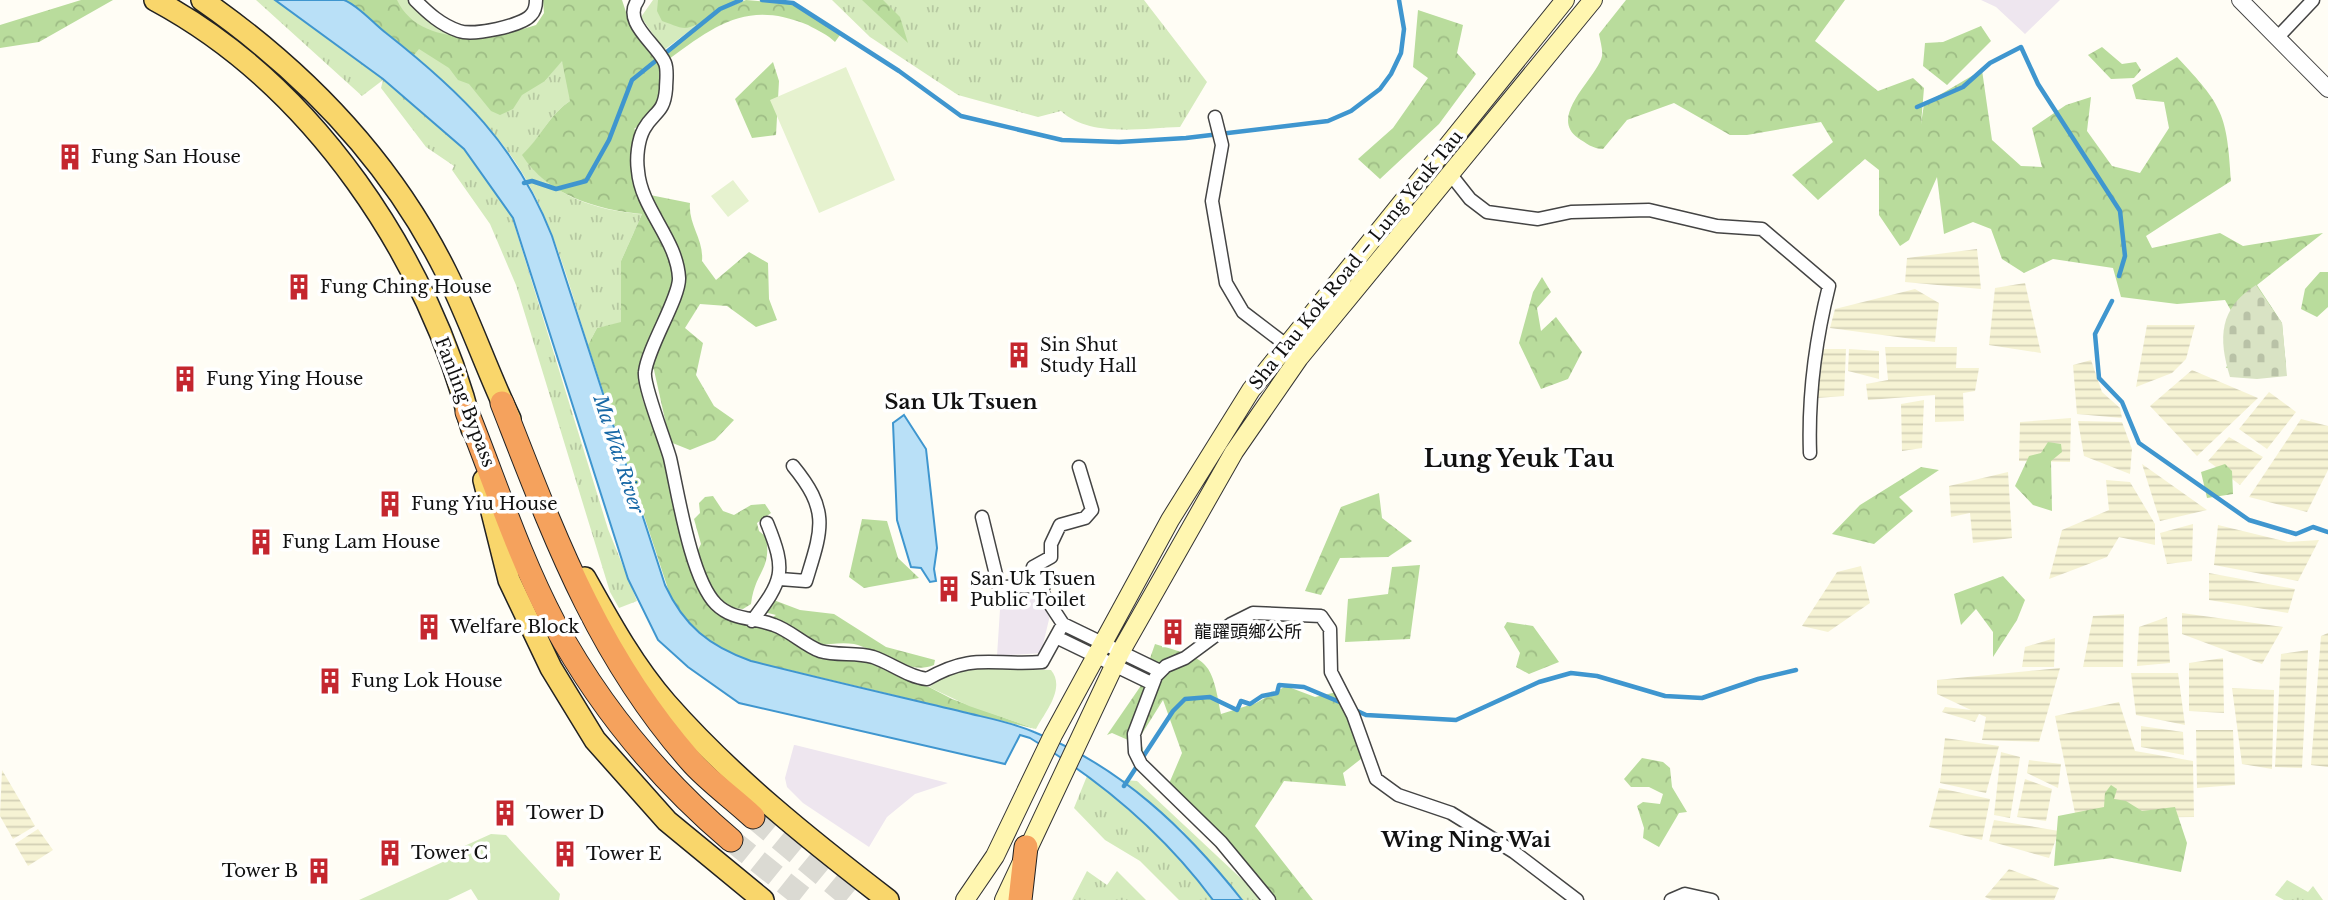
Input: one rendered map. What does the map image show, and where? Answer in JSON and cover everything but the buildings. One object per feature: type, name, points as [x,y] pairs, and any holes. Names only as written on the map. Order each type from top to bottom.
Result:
[{"type":"highway","name":"Fanling Bypass","points":[[502,403],[562,556],[604,639],[645,702],[691,761],[753,817]]},
{"type":"highway","name":"Fanling Bypass","points":[[467,412],[540,592],[573,656],[614,719],[644,757],[692,807],[731,840]]},
{"type":"highway","points":[[1020,900],[1026,846]]},
{"type":"main road","name":"Fanling Bypass","points":[[155,0],[224,45],[284,96],[335,153],[374,206],[431,314],[467,412]]},
{"type":"main road","name":"Fanling Bypass","points":[[202,0],[303,79],[356,136],[398,191],[446,272],[502,403]]},
{"type":"main road","name":"Sha Tau Kok Road – Lung Yeuk Tau","points":[[965,900],[995,856],[1099,649],[1178,506],[1251,390],[1285,344],[1565,0]]},
{"type":"main road","name":"Sha Tau Kok Road – Lung Yeuk Tau","points":[[1004,900],[1026,846],[1117,658],[1183,537],[1270,397],[1593,0]]},
{"type":"main road","points":[[502,403],[596,596],[621,641],[665,702],[818,848],[888,900]]},
{"type":"main road","points":[[467,412],[509,580],[568,698],[618,769],[667,821],[763,900]]},
{"type":"street","points":[[415,0],[437,20],[463,33],[472,33],[524,21],[536,9],[536,0]]},
{"type":"street","points":[[2239,0],[2328,89]]},
{"type":"street","points":[[2277,38],[2313,0]]},
{"type":"street","points":[[634,8],[664,60],[665,100],[662,109],[643,131],[638,153],[638,172],[647,200],[667,236],[680,279],[661,323],[645,371],[645,380],[662,426],[700,575],[716,604],[729,613],[777,626],[820,650],[872,657],[927,679],[952,664],[968,661],[1042,662],[1063,624]]},
{"type":"street","points":[[1215,117],[1222,145],[1212,201],[1226,283],[1243,312],[1285,344]]},
{"type":"street","points":[[1449,178],[1455,180],[1470,199],[1488,212],[1538,219],[1571,212],[1649,210],[1717,226],[1762,229],[1829,286],[1815,341],[1809,414],[1810,453]]},
{"type":"street","points":[[780,579],[806,581],[818,543],[820,510],[817,499],[793,466]]},
{"type":"street","points":[[1040,589],[1044,586],[1033,566],[1051,557],[1051,544],[1060,525],[1085,518],[1092,510],[1079,467]]},
{"type":"street","points":[[982,517],[999,587],[1040,589]]},
{"type":"street","points":[[752,621],[777,588],[780,579],[778,556],[767,523]]},
{"type":"street","points":[[1040,589],[1063,624],[1151,682]]},
{"type":"street","points":[[1269,900],[1221,842],[1137,758],[1134,734],[1151,682],[1160,671],[1185,658],[1231,624],[1253,613],[1321,616],[1330,629],[1331,672],[1353,715],[1376,779],[1398,795],[1451,813],[1514,852],[1577,900]]},
{"type":"street","points":[[1056,637],[1099,649]]},
{"type":"street","points":[[1117,658],[1160,671]]},
{"type":"street","points":[[1671,900],[1685,894],[1712,900]]},
{"type":"shaded area","points":[[1981,0],[2060,0],[2025,34],[1996,7]]},
{"type":"shaded area","points":[[1977,249],[1981,289],[1905,282],[1907,258]]},
{"type":"shaded area","points":[[2025,283],[2041,353],[1989,345],[1995,288]]},
{"type":"shaded area","points":[[1915,289],[1939,303],[1935,342],[1830,328],[1835,309]]},
{"type":"shaded area","points":[[2147,325],[2195,325],[2186,359],[2172,373],[2136,387]]},
{"type":"shaded area","points":[[1885,347],[1957,347],[1956,368],[1979,368],[1975,391],[1963,393],[1964,421],[1935,422],[1935,395],[1868,400],[1866,384],[1888,380]]},
{"type":"shaded area","points":[[1821,349],[1846,349],[1844,396],[1817,398]]},
{"type":"shaded area","points":[[1849,349],[1879,351],[1879,379],[1848,371]]},
{"type":"shaded area","points":[[2091,360],[2102,392],[2120,408],[2122,418],[2077,414],[2073,365]]},
{"type":"shaded area","points":[[2192,370],[2258,398],[2197,456],[2150,406]]},
{"type":"shaded area","points":[[2269,392],[2296,412],[2267,449],[2239,429]]},
{"type":"shaded area","points":[[1924,400],[1922,448],[1902,451],[1901,404]]},
{"type":"shaded area","points":[[2071,418],[2070,462],[2019,461],[2020,422]]},
{"type":"shaded area","points":[[2301,419],[2328,426],[2328,470],[2307,512],[2249,497]]},
{"type":"shaded area","points":[[2078,421],[2122,422],[2132,449],[2130,474],[2084,456]]},
{"type":"shaded area","points":[[2229,437],[2263,457],[2240,485],[2208,461]]},
{"type":"shaded area","points":[[2142,464],[2207,510],[2160,521]]},
{"type":"shaded area","points":[[2008,472],[2012,538],[1973,543],[1970,513],[1951,517],[1949,486]]},
{"type":"shaded area","points":[[2106,480],[2130,482],[2155,524],[2155,545],[2119,537],[2107,557],[2049,579],[2062,530],[2109,510]]},
{"type":"shaded area","points":[[2193,524],[2192,561],[2167,564],[2160,533]]},
{"type":"shaded area","points":[[2218,525],[2288,542],[2319,540],[2298,581],[2214,565]]},
{"type":"shaded area","points":[[1861,566],[1870,603],[1828,632],[1802,626],[1837,572]]},
{"type":"shaded area","points":[[2209,573],[2295,589],[2288,613],[2209,600]]},
{"type":"shaded area","points":[[1001,594],[1035,596],[1041,609],[1051,611],[1041,653],[997,656]]},
{"type":"shaded area","points":[[2182,613],[2283,627],[2262,664],[2182,634]]},
{"type":"shaded area","points":[[2124,614],[2123,667],[2083,667],[2093,616]]},
{"type":"shaded area","points":[[2167,617],[2170,663],[2137,666],[2139,627]]},
{"type":"shaded area","points":[[2328,633],[2328,767],[2311,765],[2321,636]]},
{"type":"shaded area","points":[[2055,638],[2054,667],[2022,667],[2025,647]]},
{"type":"shaded area","points":[[2308,650],[2302,768],[2275,767],[2281,654]]},
{"type":"shaded area","points":[[2223,658],[2224,713],[2189,711],[2189,663]]},
{"type":"shaded area","points":[[2060,668],[2039,742],[1982,740],[1986,717],[1979,714],[1975,722],[1942,712],[1945,707],[1971,710],[1937,694],[1937,680]]},
{"type":"shaded area","points":[[2131,673],[2178,673],[2185,725],[2136,715]]},
{"type":"shaded area","points":[[2232,688],[2274,690],[2272,769],[2242,764]]},
{"type":"shaded area","points":[[2119,702],[2135,751],[2193,761],[2194,817],[2076,818],[2055,716]]},
{"type":"shaded area","points":[[2141,726],[2183,732],[2184,755],[2141,747]]},
{"type":"shaded area","points":[[2196,730],[2233,730],[2235,785],[2197,788]]},
{"type":"shaded area","points":[[1945,738],[1999,746],[1986,793],[1940,783]]},
{"type":"shaded area","points":[[794,745],[948,783],[915,794],[887,817],[869,847],[803,803],[787,787],[785,778]]},
{"type":"shaded area","points":[[2001,752],[2020,757],[2010,818],[1994,815]]},
{"type":"shaded area","points":[[2029,760],[2061,764],[2058,788],[2027,773]]},
{"type":"shaded area","points":[[2,770],[35,826],[13,839],[0,816]]},
{"type":"shaded area","points":[[2025,779],[2052,789],[2046,821],[2017,817]]},
{"type":"shaded area","points":[[1939,788],[1990,799],[1982,840],[1929,827]]},
{"type":"shaded area","points":[[1994,820],[2059,831],[2049,858],[1989,841]]},
{"type":"shaded area","points":[[38,829],[53,850],[28,866],[15,844]]},
{"type":"shaded area","points":[[2009,869],[2059,888],[2054,900],[1992,900],[1985,897]]},
{"type":"green space","points":[[81,0],[113,0],[39,42],[0,48],[0,25]]},
{"type":"green space","points":[[256,0],[275,0],[383,79],[465,147],[511,214],[608,529],[637,601],[619,608],[610,592],[516,285],[490,224],[452,170],[454,166],[426,147],[381,88],[383,80],[362,96]]},
{"type":"green space","points":[[344,0],[408,0],[450,35],[493,37],[545,81],[562,60],[570,86],[570,101],[556,113],[523,155],[546,181],[575,198],[591,205],[642,214],[621,261],[621,323],[597,328],[588,345],[550,230],[534,194],[516,164],[496,136],[450,87]]},
{"type":"green space","points":[[344,0],[397,0],[408,16],[423,27],[440,33],[480,36],[536,25],[544,13],[543,0],[622,0],[630,24],[660,65],[659,93],[654,114],[634,129],[644,135],[638,164],[645,194],[690,203],[702,261],[716,280],[749,252],[768,263],[769,299],[777,320],[756,327],[727,306],[700,304],[685,328],[703,343],[696,375],[714,406],[734,420],[715,440],[690,450],[670,442],[654,370],[645,356],[638,376],[643,401],[661,437],[697,552],[701,544],[694,519],[700,513],[699,503],[705,497],[713,496],[723,511],[734,515],[751,505],[765,504],[771,513],[757,523],[759,531],[766,537],[767,557],[751,604],[743,609],[733,608],[729,613],[733,621],[754,628],[776,615],[764,612],[771,599],[800,610],[834,614],[886,647],[935,660],[934,665],[924,668],[904,665],[864,647],[845,643],[819,645],[820,659],[868,662],[952,699],[1036,729],[751,661],[718,648],[703,638],[681,615],[671,598],[588,345],[597,328],[621,322],[621,261],[642,214],[608,209],[574,198],[545,181],[522,155],[556,113],[570,101],[562,61],[545,81],[522,95],[513,109],[500,115],[491,111],[469,84],[458,80],[449,68],[419,49],[414,55]]},
{"type":"green space","points":[[653,0],[739,0],[720,8],[664,50],[641,17]]},
{"type":"green space","points":[[658,0],[737,0],[697,24],[685,28],[662,21],[657,11]]},
{"type":"green space","points":[[746,0],[793,4],[840,35],[835,42],[808,25],[787,18],[750,16],[718,26],[669,59],[666,52],[721,10]]},
{"type":"green space","points":[[832,0],[1144,0],[1207,82],[1180,127],[1117,130],[1101,128],[1086,125],[1061,111],[1038,117],[958,95],[870,37]]},
{"type":"green space","points":[[862,0],[883,0],[900,17],[908,43]]},
{"type":"green space","points":[[1626,0],[1845,0],[1815,41],[1878,91],[1913,78],[1924,88],[1921,124],[1924,104],[1982,70],[1992,140],[2021,166],[2042,167],[2032,128],[2066,105],[2091,97],[2087,131],[2112,166],[2140,173],[2169,128],[2164,102],[2136,99],[2132,85],[2177,57],[2204,88],[2220,112],[2227,140],[2231,181],[2146,236],[2152,248],[2220,233],[2243,246],[2323,233],[2257,285],[2282,323],[2286,367],[2226,368],[2242,330],[2225,300],[2177,304],[2121,297],[2113,268],[2053,259],[2024,273],[2002,259],[1991,229],[1973,222],[1944,234],[1937,177],[1909,240],[1900,246],[1879,215],[1879,170],[1865,159],[1818,200],[1792,175],[1833,142],[1821,122],[1747,135],[1730,135],[1674,103],[1627,120],[1603,149],[1590,145],[1570,129],[1568,119],[1577,97],[1599,65],[1602,48],[1599,34]]},
{"type":"green space","points":[[1418,10],[1463,25],[1457,53],[1476,74],[1439,124],[1380,179],[1358,159],[1393,128],[1428,78],[1413,67]]},
{"type":"green space","points":[[1981,26],[1991,41],[1947,85],[1923,66],[1925,43],[1943,42]]},
{"type":"green space","points":[[2102,47],[2122,64],[2136,62],[2141,70],[2134,78],[2111,79],[2088,55]]},
{"type":"green space","points":[[773,62],[779,81],[776,135],[752,138],[735,99]]},
{"type":"green space","points":[[846,67],[895,180],[819,213],[770,100]]},
{"type":"green space","points":[[733,180],[749,201],[728,217],[711,196]]},
{"type":"green space","points":[[2320,272],[2328,272],[2328,307],[2317,317],[2301,309],[2305,289]]},
{"type":"green space","points":[[1542,277],[1551,292],[1537,308],[1541,331],[1556,317],[1582,352],[1568,379],[1541,389],[1519,343],[1533,292]]},
{"type":"green space","points":[[2256,285],[2282,323],[2287,376],[2257,379],[2230,377],[2223,337],[2228,314],[2244,294]]},
{"type":"green space","points":[[2048,442],[2061,444],[2062,452],[2051,461],[2052,511],[2033,505],[2015,486],[2029,456],[2041,453]]},
{"type":"green space","points":[[2225,464],[2232,471],[2233,494],[2207,498],[2201,472]]},
{"type":"green space","points":[[1921,467],[1939,470],[1899,497],[1913,511],[1874,544],[1832,534],[1860,505]]},
{"type":"green space","points":[[1379,493],[1382,518],[1412,541],[1388,557],[1340,558],[1321,595],[1305,591],[1341,507]]},
{"type":"green space","points":[[862,519],[887,521],[898,558],[919,578],[864,588],[849,577]]},
{"type":"green space","points":[[1420,565],[1410,639],[1345,642],[1348,599],[1388,594],[1392,567]]},
{"type":"green space","points":[[2003,576],[2025,600],[2017,620],[1993,657],[1993,632],[1976,609],[1961,625],[1954,594]]},
{"type":"green space","points":[[1507,622],[1533,626],[1559,662],[1529,674],[1516,667],[1520,653],[1504,627]]},
{"type":"green space","points":[[1155,644],[1197,658],[1204,664],[1214,682],[1221,714],[1256,703],[1286,686],[1315,697],[1337,692],[1366,755],[1343,773],[1346,786],[1284,781],[1255,826],[1313,900],[1265,900],[1168,786],[1182,753],[1163,700],[1140,737],[1144,755],[1135,743],[1112,733],[1107,735],[1140,687]]},
{"type":"green space","points":[[970,667],[1051,670],[1055,677],[1055,692],[1036,729],[969,706],[929,687],[953,671]]},
{"type":"green space","points":[[1642,758],[1663,762],[1670,768],[1672,787],[1687,812],[1679,813],[1659,847],[1643,838],[1644,828],[1637,806],[1643,802],[1660,804],[1663,794],[1649,787],[1631,787],[1624,779]]},
{"type":"green space","points":[[1087,776],[1155,833],[1213,900],[1179,900],[1140,861],[1105,840],[1074,808]]},
{"type":"green space","points":[[1122,780],[1137,781],[1248,885],[1259,900],[1242,900],[1182,830]]},
{"type":"green space","points":[[2111,785],[2117,789],[2114,799],[2126,801],[2142,811],[2175,807],[2187,843],[2181,872],[2112,858],[2054,866],[2058,816],[2104,807],[2105,793]]},
{"type":"green space","points":[[491,834],[506,835],[560,894],[559,900],[478,900],[471,889],[448,900],[359,900],[456,856],[460,848]]},
{"type":"green space","points":[[1087,871],[1107,885],[1117,871],[1146,900],[1072,900]]},
{"type":"green space","points":[[2287,880],[2308,892],[2313,886],[2323,900],[2284,900],[2275,895]]},
{"type":"water","name":"Ma Wat River","points":[[275,0],[344,0],[355,6],[439,77],[484,123],[504,148],[538,204],[552,236],[665,585],[681,612],[699,633],[723,649],[751,661],[1008,723],[1065,746],[1123,781],[1149,802],[1198,849],[1242,900],[1213,900],[1174,853],[1129,810],[1106,790],[1030,738],[1020,735],[1005,764],[739,703],[688,667],[658,640],[628,579],[513,218],[464,149],[383,79]]},
{"type":"water","points":[[904,415],[926,449],[937,548],[934,569],[936,581],[930,582],[921,568],[911,567],[897,520],[893,423]]},
{"type":"waterway","points":[[524,183],[532,181],[556,189],[586,181],[609,140],[632,80],[720,9],[741,0]]},
{"type":"waterway","points":[[762,0],[793,3],[899,71],[961,116],[1062,140],[1119,142],[1186,138],[1328,121],[1351,111],[1380,89],[1401,53],[1404,29],[1399,0]]},
{"type":"waterway","points":[[1917,107],[1963,87],[1990,63],[2021,47],[2038,84],[2120,211],[2125,256],[2119,276]]},
{"type":"waterway","points":[[2112,301],[2095,334],[2099,378],[2122,402],[2139,443],[2249,520],[2296,534],[2313,527],[2328,532]]},
{"type":"waterway","points":[[1353,709],[1366,715],[1456,720],[1539,682],[1571,673],[1597,676],[1665,696],[1702,698],[1758,679],[1796,670]]},
{"type":"waterway","points":[[1124,786],[1173,711],[1185,699],[1210,697],[1237,710],[1241,701],[1250,704],[1262,696],[1277,693],[1279,685],[1304,687],[1342,703]]},
{"type":"tunnel","points":[[753,817],[853,900]]},
{"type":"tunnel","points":[[731,840],[806,900]]},
{"type":"place","name":"Fung San House","points":[[70,157]]},
{"type":"place","name":"Fung Ching House","points":[[299,287]]},
{"type":"place","name":"Sin Shut Study Hall","points":[[1019,355]]},
{"type":"place","name":"Fung Ying House","points":[[185,379]]},
{"type":"place","name":"Fung Yiu House","points":[[390,504]]},
{"type":"place","name":"Fung Lam House","points":[[261,542]]},
{"type":"place","name":"San Uk Tsuen Public Toilet","points":[[949,589]]},
{"type":"place","name":"Welfare Block","points":[[429,627]]},
{"type":"place","name":"龍躍頭鄉公所","points":[[1173,632]]},
{"type":"place","name":"Fung Lok House","points":[[330,681]]},
{"type":"place","name":"Tower D","points":[[505,813]]},
{"type":"place","name":"Tower C","points":[[390,853]]},
{"type":"place","name":"Tower E","points":[[565,854]]},
{"type":"place","name":"Tower B","points":[[319,871]]},
{"type":"district","name":"San Uk Tsuen","points":[[961,402]]},
{"type":"district","name":"Lung Yeuk Tau","points":[[1519,459]]},
{"type":"district","name":"Wing Ning Wai","points":[[1466,840]]}]
